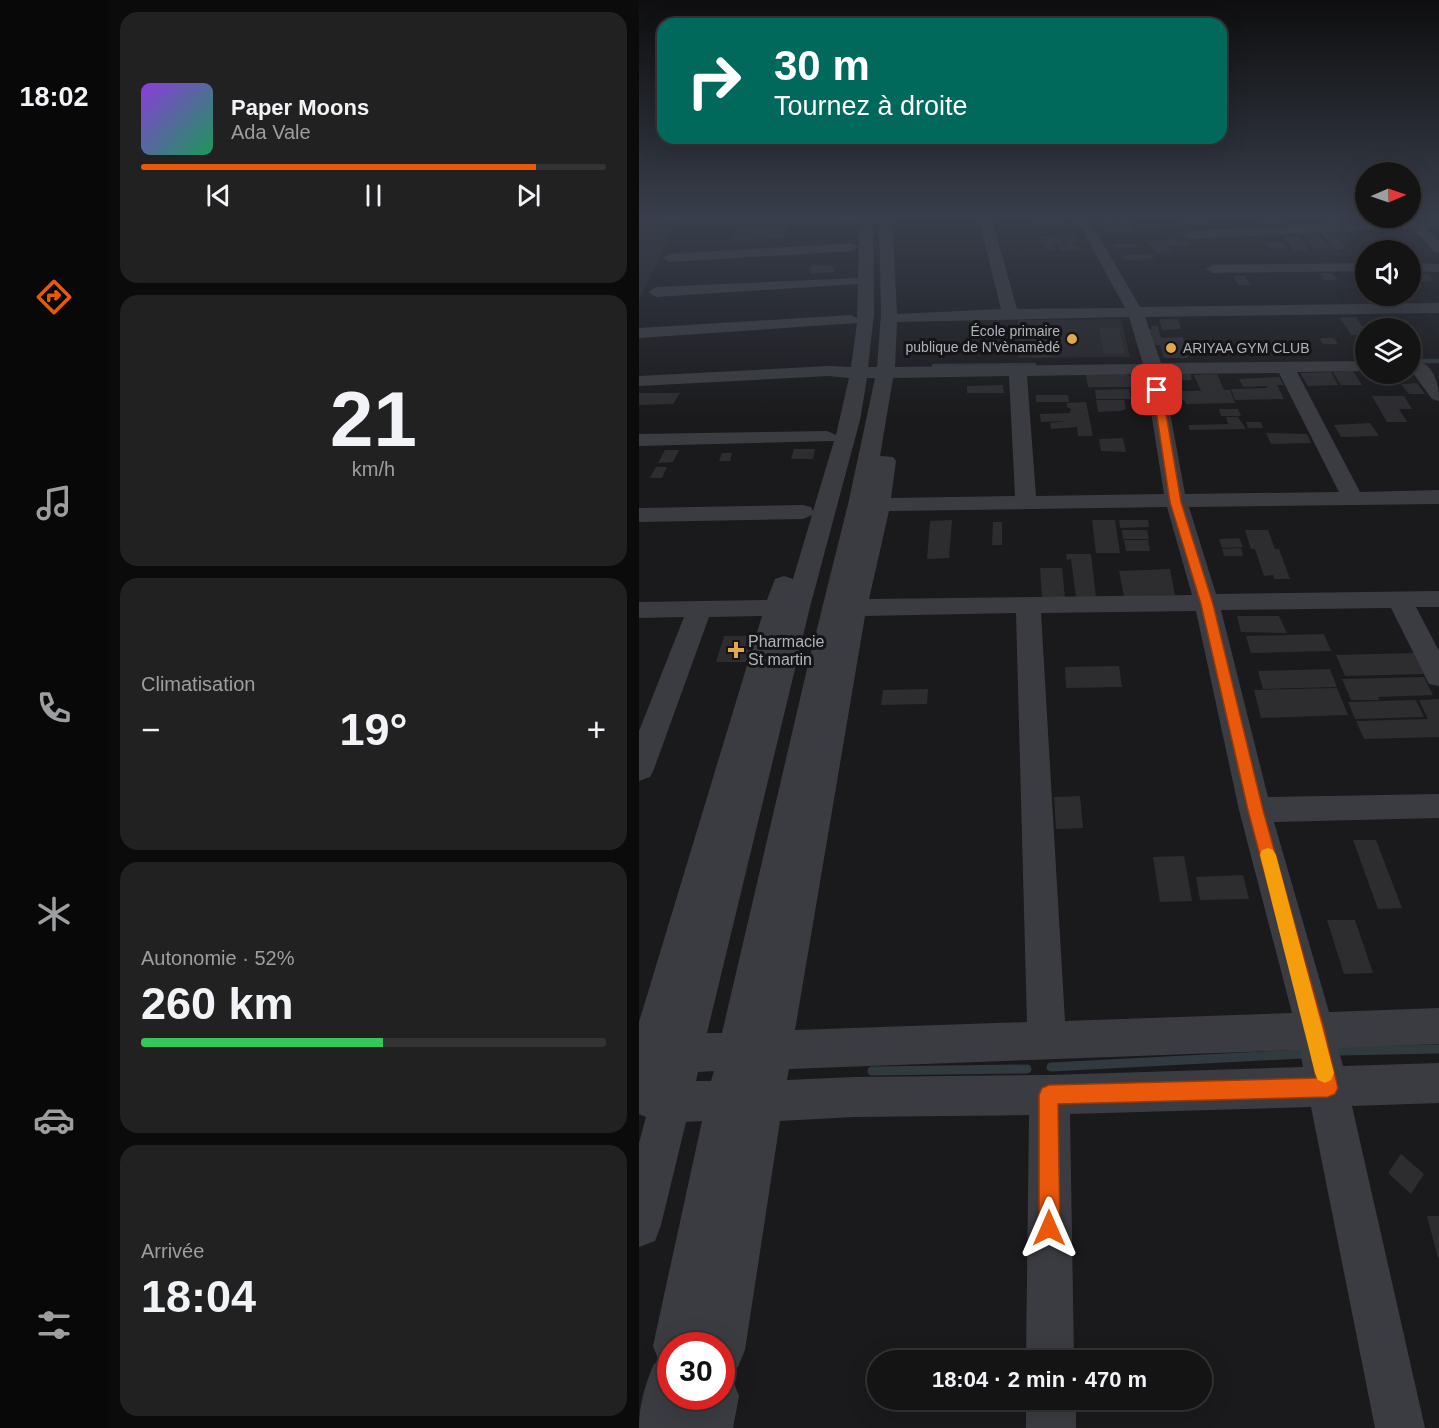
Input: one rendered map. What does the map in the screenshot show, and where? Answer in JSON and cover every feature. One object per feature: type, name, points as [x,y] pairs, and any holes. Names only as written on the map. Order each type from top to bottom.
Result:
[{"type":"street","points":[[660,283],[639,333],[851,320]]},
{"type":"street","points":[[652,303],[838,283]]},
{"type":"street","points":[[681,1332],[745,1101],[843,608],[856,514],[867,369],[851,320],[853,283]]},
{"type":"street","points":[[843,608],[879,505],[867,369],[864,283]]},
{"type":"street","points":[[639,1225],[653,1076],[787,607],[888,312],[887,283]]},
{"type":"street","points":[[787,607],[804,512],[827,437],[899,318],[898,283]]},
{"type":"street","points":[[1002,283],[1010,314]]},
{"type":"street","points":[[1118,283],[1135,312],[1152,363],[1176,502],[1207,604],[1255,810],[1315,1029],[1400,1428]]},
{"type":"street","points":[[1223,283],[1243,310]]},
{"type":"street","points":[[899,318],[1010,314],[1439,308]]},
{"type":"street","points":[[639,381],[867,369],[1355,356]]},
{"type":"street","points":[[1421,362],[1439,395]]},
{"type":"street","points":[[867,369],[1018,370],[1152,363],[1285,367],[1355,366]]},
{"type":"street","points":[[1285,367],[1352,497]]},
{"type":"street","points":[[1018,370],[1026,504]]},
{"type":"street","points":[[639,440],[827,437]]},
{"type":"street","points":[[879,505],[1439,497]]},
{"type":"street","points":[[639,515],[804,512]]},
{"type":"street","points":[[639,610],[1207,604],[1439,599]]},
{"type":"street","points":[[1400,600],[1439,677]]},
{"type":"street","points":[[1028,606],[1047,1040]]},
{"type":"street","points":[[639,769],[700,608]]},
{"type":"street","points":[[1255,810],[1439,806]]},
{"type":"street","points":[[653,1076],[755,1050],[1439,1026]]},
{"type":"street","points":[[653,1076],[745,1101],[1328,1088],[1439,1083]]},
{"type":"street","points":[[1049,1095],[1050,1350]]},
{"type":"street","points":[[723,1332],[745,1101]]},
{"type":"street","points":[[661,1428],[665,1410]]},
{"type":"street","points":[[708,1428],[711,1410]]},
{"type":"street","points":[[1051,1410],[1051,1428]]},
{"type":"shaded area","points":[[639,283],[647,283],[639,300]]},
{"type":"shaded area","name":"École primaire publique de N'vènamèdé","points":[[1121,319],[1130,357],[1019,358],[1018,320]]},
{"type":"building","points":[[1237,283],[1249,283],[1251,285],[1238,285]]},
{"type":"building","points":[[1356,317],[1355,335],[1351,335],[1340,318]]},
{"type":"building","points":[[1159,319],[1178,319],[1181,329],[1162,330]]},
{"type":"building","points":[[1151,326],[1158,326],[1161,338],[1183,337],[1188,358],[1164,358],[1160,345],[1151,345],[1148,329],[1152,329]]},
{"type":"building","points":[[1099,328],[1119,328],[1125,354],[1104,354]]},
{"type":"building","points":[[1319,338],[1334,338],[1338,344],[1323,344]]},
{"type":"building","points":[[1201,341],[1204,352],[1195,352],[1194,346],[1187,347],[1185,342]]},
{"type":"building","points":[[1031,342],[1049,342],[1051,357],[1032,358]]},
{"type":"building","points":[[1353,371],[1355,384],[1362,385],[1341,385],[1333,372]]},
{"type":"building","points":[[1331,372],[1338,385],[1308,386],[1300,373]]},
{"type":"building","points":[[1170,373],[1190,373],[1192,380],[1172,381]]},
{"type":"building","points":[[1125,374],[1136,378],[1138,387],[1088,387],[1086,375]]},
{"type":"building","points":[[1217,374],[1224,390],[1230,390],[1235,403],[1186,404],[1184,400],[1174,400],[1172,391],[1201,391],[1194,375]]},
{"type":"building","points":[[1279,377],[1284,385],[1277,385],[1284,399],[1235,400],[1231,389],[1268,388],[1266,386],[1243,387],[1239,379]]},
{"type":"building","points":[[1401,384],[1418,384],[1425,394],[1409,394]]},
{"type":"building","points":[[1003,385],[1004,393],[967,393],[967,386]]},
{"type":"building","points":[[1129,389],[1131,399],[1096,399],[1095,390]]},
{"type":"building","points":[[639,393],[680,393],[673,404],[639,405]]},
{"type":"building","points":[[1036,395],[1068,395],[1069,402],[1036,402]]},
{"type":"building","points":[[1372,396],[1404,396],[1412,409],[1399,409],[1407,422],[1387,422]]},
{"type":"building","points":[[1096,400],[1124,400],[1126,409],[1098,412]]},
{"type":"building","points":[[1086,402],[1093,436],[1078,436],[1077,427],[1051,429],[1050,423],[1067,421],[1041,422],[1040,414],[1070,413],[1071,409],[1067,407],[1067,403]]},
{"type":"building","points":[[1219,409],[1238,409],[1241,416],[1221,416]]},
{"type":"building","points":[[1226,417],[1238,417],[1246,429],[1190,430],[1188,425],[1228,424]]},
{"type":"building","points":[[1246,422],[1261,422],[1263,428],[1248,428]]},
{"type":"building","points":[[1370,423],[1379,436],[1341,437],[1334,425]]},
{"type":"building","points":[[1266,433],[1307,434],[1311,443],[1271,444]]},
{"type":"building","points":[[1123,438],[1126,452],[1101,451],[1099,439]]},
{"type":"building","points":[[794,449],[815,449],[813,459],[791,459]]},
{"type":"building","points":[[665,450],[679,450],[673,462],[658,463]]},
{"type":"building","points":[[722,453],[732,453],[730,461],[719,461]]},
{"type":"building","points":[[656,467],[667,467],[662,478],[650,478]]},
{"type":"building","points":[[952,520],[949,558],[927,559],[930,521]]},
{"type":"building","points":[[1092,520],[1115,520],[1120,553],[1096,553]]},
{"type":"building","points":[[1119,520],[1148,520],[1149,527],[1120,528]]},
{"type":"building","points":[[993,522],[1002,522],[1002,545],[992,545]]},
{"type":"building","points":[[1122,530],[1147,530],[1149,539],[1123,539]]},
{"type":"building","points":[[1245,530],[1268,530],[1275,549],[1279,549],[1290,579],[1274,579],[1273,575],[1264,576],[1255,549],[1251,549]]},
{"type":"building","points":[[1239,538],[1243,547],[1222,548],[1219,539]]},
{"type":"building","points":[[1124,540],[1148,540],[1150,551],[1126,551]]},
{"type":"building","points":[[1241,548],[1243,556],[1224,556],[1222,549]]},
{"type":"building","points":[[1066,554],[1091,554],[1096,597],[1076,598],[1071,559],[1067,560]]},
{"type":"building","points":[[1040,568],[1062,568],[1065,598],[1042,598]]},
{"type":"building","points":[[1170,569],[1175,595],[1124,597],[1119,571]]},
{"type":"building","points":[[1237,616],[1279,616],[1287,633],[1241,632]]},
{"type":"building","points":[[1324,634],[1331,651],[1251,653],[1246,636]]},
{"type":"building","points":[[724,636],[758,636],[750,662],[716,662]]},
{"type":"building","points":[[1414,653],[1424,674],[1345,676],[1336,655]]},
{"type":"building","points":[[1119,666],[1122,687],[1066,688],[1065,667]]},
{"type":"building","points":[[1330,669],[1337,687],[1263,689],[1258,671]]},
{"type":"building","points":[[1424,677],[1433,695],[1378,697],[1380,700],[1351,700],[1342,679]]},
{"type":"building","points":[[1337,688],[1348,715],[1261,718],[1254,690]]},
{"type":"building","points":[[928,689],[927,704],[881,705],[883,690]]},
{"type":"building","points":[[1439,699],[1439,737],[1364,739],[1356,721],[1428,719],[1419,700]]},
{"type":"building","points":[[1416,700],[1424,717],[1355,719],[1348,702]]},
{"type":"building","points":[[1080,796],[1083,828],[1056,829],[1054,797]]},
{"type":"building","points":[[1353,840],[1376,840],[1402,908],[1378,909]]},
{"type":"building","points":[[1184,856],[1192,901],[1160,902],[1153,857]]},
{"type":"building","points":[[1243,875],[1249,899],[1200,900],[1196,877]]},
{"type":"building","points":[[1327,920],[1355,920],[1373,973],[1344,974]]},
{"type":"building","points":[[1401,1154],[1424,1174],[1411,1194],[1388,1173]]},
{"type":"building","points":[[1427,1216],[1439,1216],[1439,1258],[1438,1258]]},
{"type":"waterway","points":[[1421,361],[1439,361]]},
{"type":"waterway","points":[[934,366],[1034,365]]},
{"type":"waterway","points":[[1341,1051],[1439,1049]]},
{"type":"waterway","points":[[1051,1067],[1303,1054]]},
{"type":"waterway","points":[[872,1071],[1027,1069]]},
{"type":"slow traffic","points":[[1268,855],[1325,1073]]},
{"type":"place","name":"École primaire publique de N'vènamèdé","points":[[1072,339]]},
{"type":"place","name":"ARIYAA GYM CLUB","points":[[1171,348]]},
{"type":"place","name":"Pharmacie St martin","points":[[736,650]]},
{"type":"route","points":[[1049,1228],[1049,1095],[1328,1088],[1315,1029],[1255,810],[1207,604],[1176,502],[1157,390]]}]
